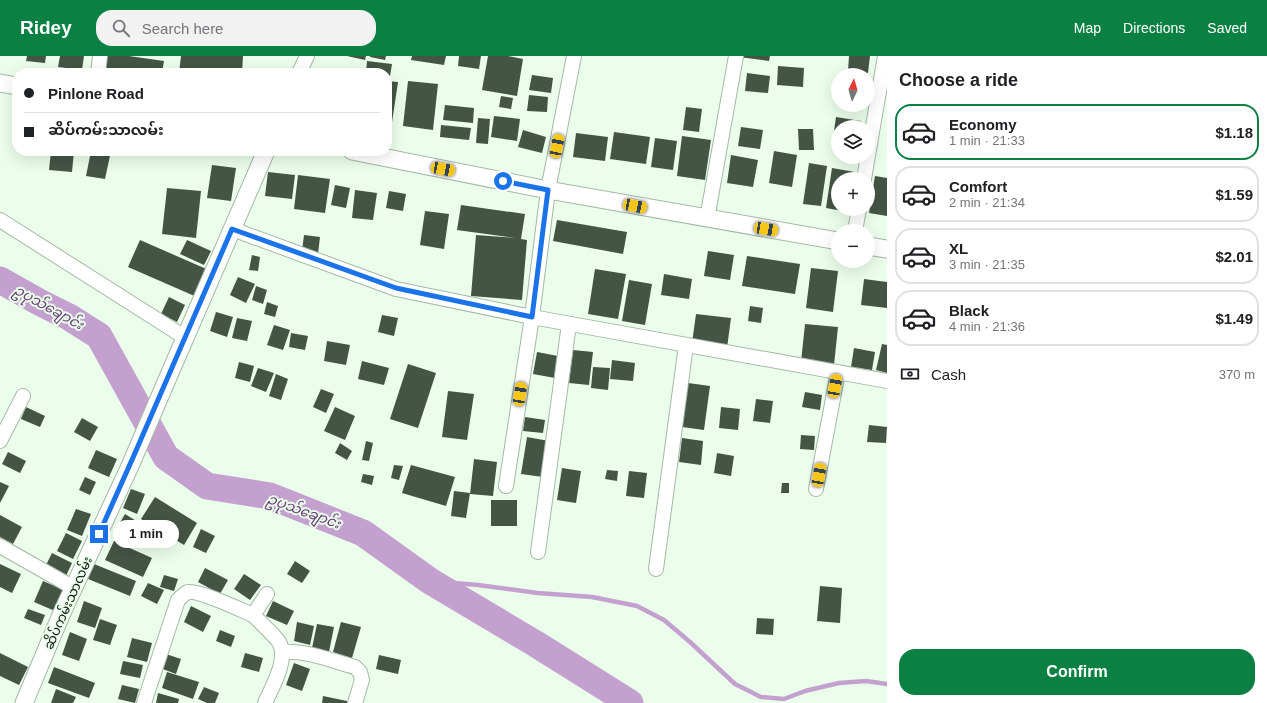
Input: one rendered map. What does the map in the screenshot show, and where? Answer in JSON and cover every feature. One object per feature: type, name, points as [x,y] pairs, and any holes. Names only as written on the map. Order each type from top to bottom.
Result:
[{"type":"street","points":[[99,68],[100,56]]},
{"type":"street","points":[[302,68],[307,56]]},
{"type":"street","points":[[506,486],[532,317],[548,190],[574,56]]},
{"type":"street","points":[[708,219],[736,56]]},
{"type":"street","points":[[865,172],[885,56]]},
{"type":"street","points":[[0,83],[12,85]]},
{"type":"street","name":"ဆိပ်ကမ်းသာလမ်း","points":[[24,703],[74,588],[130,466],[264,156]]},
{"type":"street","points":[[377,156],[548,190],[831,240]]},
{"type":"street","points":[[0,220],[186,338]]},
{"type":"street","points":[[232,229],[396,288],[532,317],[887,381]]},
{"type":"street","points":[[875,247],[887,250]]},
{"type":"street","points":[[538,552],[569,324]]},
{"type":"street","points":[[656,569],[686,345]]},
{"type":"street","points":[[816,489],[838,372]]},
{"type":"street","points":[[0,441],[23,396]]},
{"type":"street","points":[[0,546],[74,588]]},
{"type":"street","points":[[144,703],[178,600],[183,595],[190,592],[200,594],[253,615],[279,642],[282,652],[281,667],[265,703]]},
{"type":"street","points":[[253,615],[267,594]]},
{"type":"street","points":[[282,652],[292,651],[305,653],[355,667],[360,672],[362,680],[355,703]]},
{"type":"building","points":[[27,56],[46,56],[45,63],[26,61]]},
{"type":"building","points":[[60,56],[84,56],[82,68],[58,67]]},
{"type":"building","points":[[107,56],[129,56],[164,61],[163,68],[106,68]]},
{"type":"building","points":[[181,56],[243,56],[242,68],[180,68]]},
{"type":"building","points":[[347,56],[366,56],[365,60]]},
{"type":"building","points":[[370,56],[386,56],[385,60]]},
{"type":"building","points":[[412,56],[446,56],[444,65],[411,60]]},
{"type":"building","points":[[459,56],[481,56],[479,69],[458,66]]},
{"type":"building","points":[[488,56],[508,56],[523,59],[517,96],[482,90]]},
{"type":"building","points":[[770,56],[769,61],[739,57]]},
{"type":"building","points":[[849,56],[870,56],[869,68],[848,68]]},
{"type":"building","points":[[367,61],[392,64],[391,68],[366,68]]},
{"type":"building","points":[[778,66],[804,68],[803,87],[777,85]]},
{"type":"building","points":[[747,73],[770,76],[768,93],[745,91]]},
{"type":"building","points":[[532,75],[553,78],[551,93],[529,90]]},
{"type":"building","points":[[392,81],[398,82],[392,122]]},
{"type":"building","points":[[408,81],[438,84],[433,130],[403,126]]},
{"type":"building","points":[[529,95],[548,97],[547,112],[527,111]]},
{"type":"building","points":[[501,96],[513,98],[511,109],[499,107]]},
{"type":"building","points":[[445,105],[474,108],[473,123],[443,120]]},
{"type":"building","points":[[686,107],[702,109],[699,132],[683,130]]},
{"type":"building","points":[[494,116],[520,119],[517,141],[491,137]]},
{"type":"building","points":[[836,117],[855,120],[836,120]]},
{"type":"building","points":[[478,118],[490,119],[488,144],[476,143]]},
{"type":"building","points":[[441,125],[471,128],[469,140],[440,137]]},
{"type":"building","points":[[741,127],[763,130],[760,149],[738,146]]},
{"type":"building","points":[[798,129],[813,129],[814,150],[799,150]]},
{"type":"building","points":[[523,130],[546,137],[542,153],[518,147]]},
{"type":"building","points":[[614,132],[650,137],[646,164],[610,159]]},
{"type":"building","points":[[576,133],[608,137],[605,161],[573,157]]},
{"type":"building","points":[[682,136],[711,140],[705,180],[677,176]]},
{"type":"building","points":[[655,138],[677,141],[673,170],[651,167]]},
{"type":"building","points":[[774,151],[797,155],[792,187],[769,183]]},
{"type":"building","points":[[731,155],[758,160],[753,187],[727,183]]},
{"type":"building","points":[[50,156],[74,156],[72,172],[49,170]]},
{"type":"building","points":[[90,156],[110,156],[105,179],[86,176]]},
{"type":"building","points":[[809,163],[827,166],[821,206],[803,204]]},
{"type":"building","points":[[212,165],[236,168],[231,201],[207,198]]},
{"type":"building","points":[[832,168],[855,172],[831,172]]},
{"type":"building","points":[[268,172],[295,175],[292,199],[265,196]]},
{"type":"building","points":[[298,175],[330,179],[325,213],[294,209]]},
{"type":"building","points":[[831,175],[831,209],[826,208]]},
{"type":"building","points":[[875,176],[887,178],[887,216],[875,214]]},
{"type":"building","points":[[335,185],[350,188],[346,208],[331,205]]},
{"type":"building","points":[[167,188],[201,191],[196,238],[162,234]]},
{"type":"building","points":[[355,190],[377,193],[373,220],[352,218]]},
{"type":"building","points":[[389,191],[406,194],[403,211],[386,208]]},
{"type":"building","points":[[461,205],[525,214],[521,239],[527,240],[522,300],[471,296],[476,235],[515,238],[457,230]]},
{"type":"building","points":[[425,211],[449,214],[444,249],[420,245]]},
{"type":"building","points":[[557,220],[627,232],[623,254],[553,241]]},
{"type":"building","points":[[304,235],[320,237],[318,254],[302,251]]},
{"type":"building","points":[[140,240],[211,271],[199,298],[128,267]]},
{"type":"building","points":[[187,240],[211,251],[204,265],[180,254]]},
{"type":"building","points":[[708,251],[734,255],[730,280],[704,276]]},
{"type":"building","points":[[252,255],[260,257],[258,271],[249,270]]},
{"type":"building","points":[[747,256],[800,264],[795,294],[742,286]]},
{"type":"building","points":[[811,268],[838,271],[833,312],[806,308]]},
{"type":"building","points":[[595,269],[626,274],[618,319],[588,314]]},
{"type":"building","points":[[664,274],[692,279],[689,299],[661,295]]},
{"type":"building","points":[[238,277],[255,284],[246,303],[230,295]]},
{"type":"building","points":[[864,279],[887,282],[887,308],[861,305]]},
{"type":"building","points":[[629,280],[652,284],[645,325],[622,321]]},
{"type":"building","points":[[256,286],[267,290],[263,304],[252,300]]},
{"type":"building","points":[[169,297],[185,305],[177,322],[161,314]]},
{"type":"building","points":[[267,302],[278,306],[275,317],[264,314]]},
{"type":"building","points":[[750,306],[763,308],[761,323],[748,321]]},
{"type":"building","points":[[216,312],[233,317],[227,337],[210,331]]},
{"type":"building","points":[[696,314],[731,318],[727,348],[692,343]]},
{"type":"building","points":[[382,315],[398,318],[394,336],[378,332]]},
{"type":"building","points":[[237,318],[252,321],[247,341],[232,338]]},
{"type":"building","points":[[805,324],[838,327],[834,365],[801,362]]},
{"type":"building","points":[[274,325],[290,330],[283,350],[267,345]]},
{"type":"building","points":[[291,333],[308,336],[305,350],[289,347]]},
{"type":"building","points":[[327,341],[350,345],[346,365],[324,361]]},
{"type":"building","points":[[882,344],[887,345],[887,373],[876,370]]},
{"type":"building","points":[[854,348],[875,352],[872,370],[851,367]]},
{"type":"building","points":[[573,350],[593,352],[589,385],[569,383]]},
{"type":"building","points":[[537,352],[558,356],[555,378],[533,374]]},
{"type":"building","points":[[612,360],[635,363],[633,381],[610,379]]},
{"type":"building","points":[[362,361],[389,368],[384,385],[358,379]]},
{"type":"building","points":[[239,362],[254,366],[250,382],[235,378]]},
{"type":"building","points":[[408,364],[436,373],[418,428],[390,419]]},
{"type":"building","points":[[593,367],[610,368],[608,390],[591,388]]},
{"type":"building","points":[[258,368],[274,373],[266,392],[251,386]]},
{"type":"building","points":[[276,374],[288,379],[281,400],[269,396]]},
{"type":"building","points":[[688,383],[710,386],[704,430],[682,427]]},
{"type":"building","points":[[321,389],[334,394],[326,413],[313,407]]},
{"type":"building","points":[[448,391],[474,394],[467,440],[442,437]]},
{"type":"building","points":[[805,392],[822,395],[820,410],[802,407]]},
{"type":"building","points":[[756,399],[773,401],[770,423],[753,421]]},
{"type":"building","points":[[26,407],[45,416],[40,427],[21,419]]},
{"type":"building","points":[[335,407],[355,416],[345,440],[324,431]]},
{"type":"building","points":[[721,407],[740,409],[738,430],[719,428]]},
{"type":"building","points":[[525,417],[545,420],[543,433],[523,431]]},
{"type":"building","points":[[82,418],[98,427],[90,441],[74,432]]},
{"type":"building","points":[[869,425],[887,427],[886,443],[867,442]]},
{"type":"building","points":[[801,435],[815,436],[814,450],[800,449]]},
{"type":"building","points":[[527,437],[549,441],[543,477],[521,474]]},
{"type":"building","points":[[682,438],[703,441],[701,465],[679,462]]},
{"type":"building","points":[[366,441],[373,443],[369,461],[362,460]]},
{"type":"building","points":[[340,443],[352,451],[347,460],[335,453]]},
{"type":"building","points":[[96,450],[117,459],[109,477],[88,468]]},
{"type":"building","points":[[8,452],[26,461],[20,473],[2,464]]},
{"type":"building","points":[[717,453],[734,456],[731,476],[714,473]]},
{"type":"building","points":[[474,459],[497,462],[493,496],[470,494]]},
{"type":"building","points":[[394,465],[403,466],[399,480],[391,478]]},
{"type":"building","points":[[411,465],[455,477],[446,506],[402,493]]},
{"type":"building","points":[[562,468],[581,471],[576,503],[557,500]]},
{"type":"building","points":[[607,470],[618,471],[617,481],[605,479]]},
{"type":"building","points":[[629,471],[647,473],[644,498],[626,496]]},
{"type":"building","points":[[363,474],[374,476],[372,485],[361,482]]},
{"type":"building","points":[[85,477],[96,482],[90,495],[79,490]]},
{"type":"building","points":[[0,482],[9,486],[0,503]]},
{"type":"building","points":[[782,483],[789,483],[789,493],[781,493]]},
{"type":"building","points":[[131,489],[145,494],[137,514],[123,508]]},
{"type":"building","points":[[454,491],[470,493],[466,518],[451,516]]},
{"type":"building","points":[[155,497],[197,523],[184,545],[141,519]]},
{"type":"building","points":[[491,500],[517,500],[517,526],[491,526]]},
{"type":"building","points":[[76,509],[91,514],[82,536],[67,530]]},
{"type":"building","points":[[125,514],[141,524],[131,541],[115,531]]},
{"type":"building","points":[[0,515],[22,527],[13,544],[0,537]]},
{"type":"building","points":[[201,529],[215,536],[206,553],[193,547]]},
{"type":"building","points":[[66,533],[82,541],[73,559],[57,551]]},
{"type":"building","points":[[114,541],[152,558],[143,577],[105,560]]},
{"type":"building","points":[[52,553],[72,563],[66,576],[45,567]]},
{"type":"building","points":[[295,561],[310,571],[302,583],[287,574]]},
{"type":"building","points":[[0,564],[21,574],[12,593],[0,587]]},
{"type":"building","points":[[94,564],[136,581],[130,596],[88,579]]},
{"type":"building","points":[[205,568],[228,580],[220,594],[198,582]]},
{"type":"building","points":[[244,574],[261,585],[250,600],[234,589]]},
{"type":"building","points":[[164,575],[178,579],[174,591],[160,587]]},
{"type":"building","points":[[43,581],[64,590],[55,611],[34,602]]},
{"type":"building","points":[[148,583],[164,590],[157,604],[141,596]]},
{"type":"building","points":[[820,586],[842,588],[840,623],[817,621]]},
{"type":"building","points":[[84,601],[102,608],[95,628],[77,622]]},
{"type":"building","points":[[273,601],[294,611],[287,625],[266,616]]},
{"type":"building","points":[[191,606],[211,616],[203,632],[184,622]]},
{"type":"building","points":[[28,609],[45,615],[41,625],[24,618]]},
{"type":"building","points":[[757,618],[774,619],[773,635],[756,634]]},
{"type":"building","points":[[100,619],[117,625],[110,645],[93,640]]},
{"type":"building","points":[[297,622],[314,626],[310,645],[294,641]]},
{"type":"building","points":[[341,622],[361,627],[352,658],[333,652]]},
{"type":"building","points":[[317,624],[334,627],[329,652],[312,648]]},
{"type":"building","points":[[220,630],[235,636],[231,647],[216,641]]},
{"type":"building","points":[[70,632],[87,639],[79,661],[62,655]]},
{"type":"building","points":[[132,638],[152,643],[147,662],[127,657]]},
{"type":"building","points":[[0,653],[28,667],[19,685],[0,676]]},
{"type":"building","points":[[245,653],[263,658],[259,672],[241,667]]},
{"type":"building","points":[[166,654],[181,659],[176,674],[160,668]]},
{"type":"building","points":[[379,655],[401,660],[398,674],[376,669]]},
{"type":"building","points":[[123,661],[143,665],[140,678],[120,674]]},
{"type":"building","points":[[294,663],[310,669],[302,691],[286,685]]},
{"type":"building","points":[[54,667],[95,683],[89,698],[48,683]]},
{"type":"building","points":[[167,672],[199,682],[193,699],[162,688]]},
{"type":"building","points":[[122,685],[139,689],[135,703],[118,699]]},
{"type":"building","points":[[204,687],[219,693],[215,703],[207,703],[198,699]]},
{"type":"building","points":[[56,689],[76,697],[73,703],[51,703]]},
{"type":"building","points":[[158,693],[179,699],[178,703],[156,703]]},
{"type":"building","points":[[323,696],[347,701],[347,703],[322,703]]},
{"type":"waterway","name":"ဥပုသ်ချောင်း","points":[[0,280],[69,317],[99,336],[166,457],[207,486],[270,496],[363,533],[430,581],[536,644],[630,703]]},
{"type":"waterway","points":[[430,581],[478,585],[538,593],[592,597],[637,606],[664,620],[735,684],[761,697],[784,699],[805,691],[839,683],[866,681],[887,684]]},
{"type":"route","points":[[99,534],[232,229],[396,288],[532,317],[548,190],[503,181]]}]
